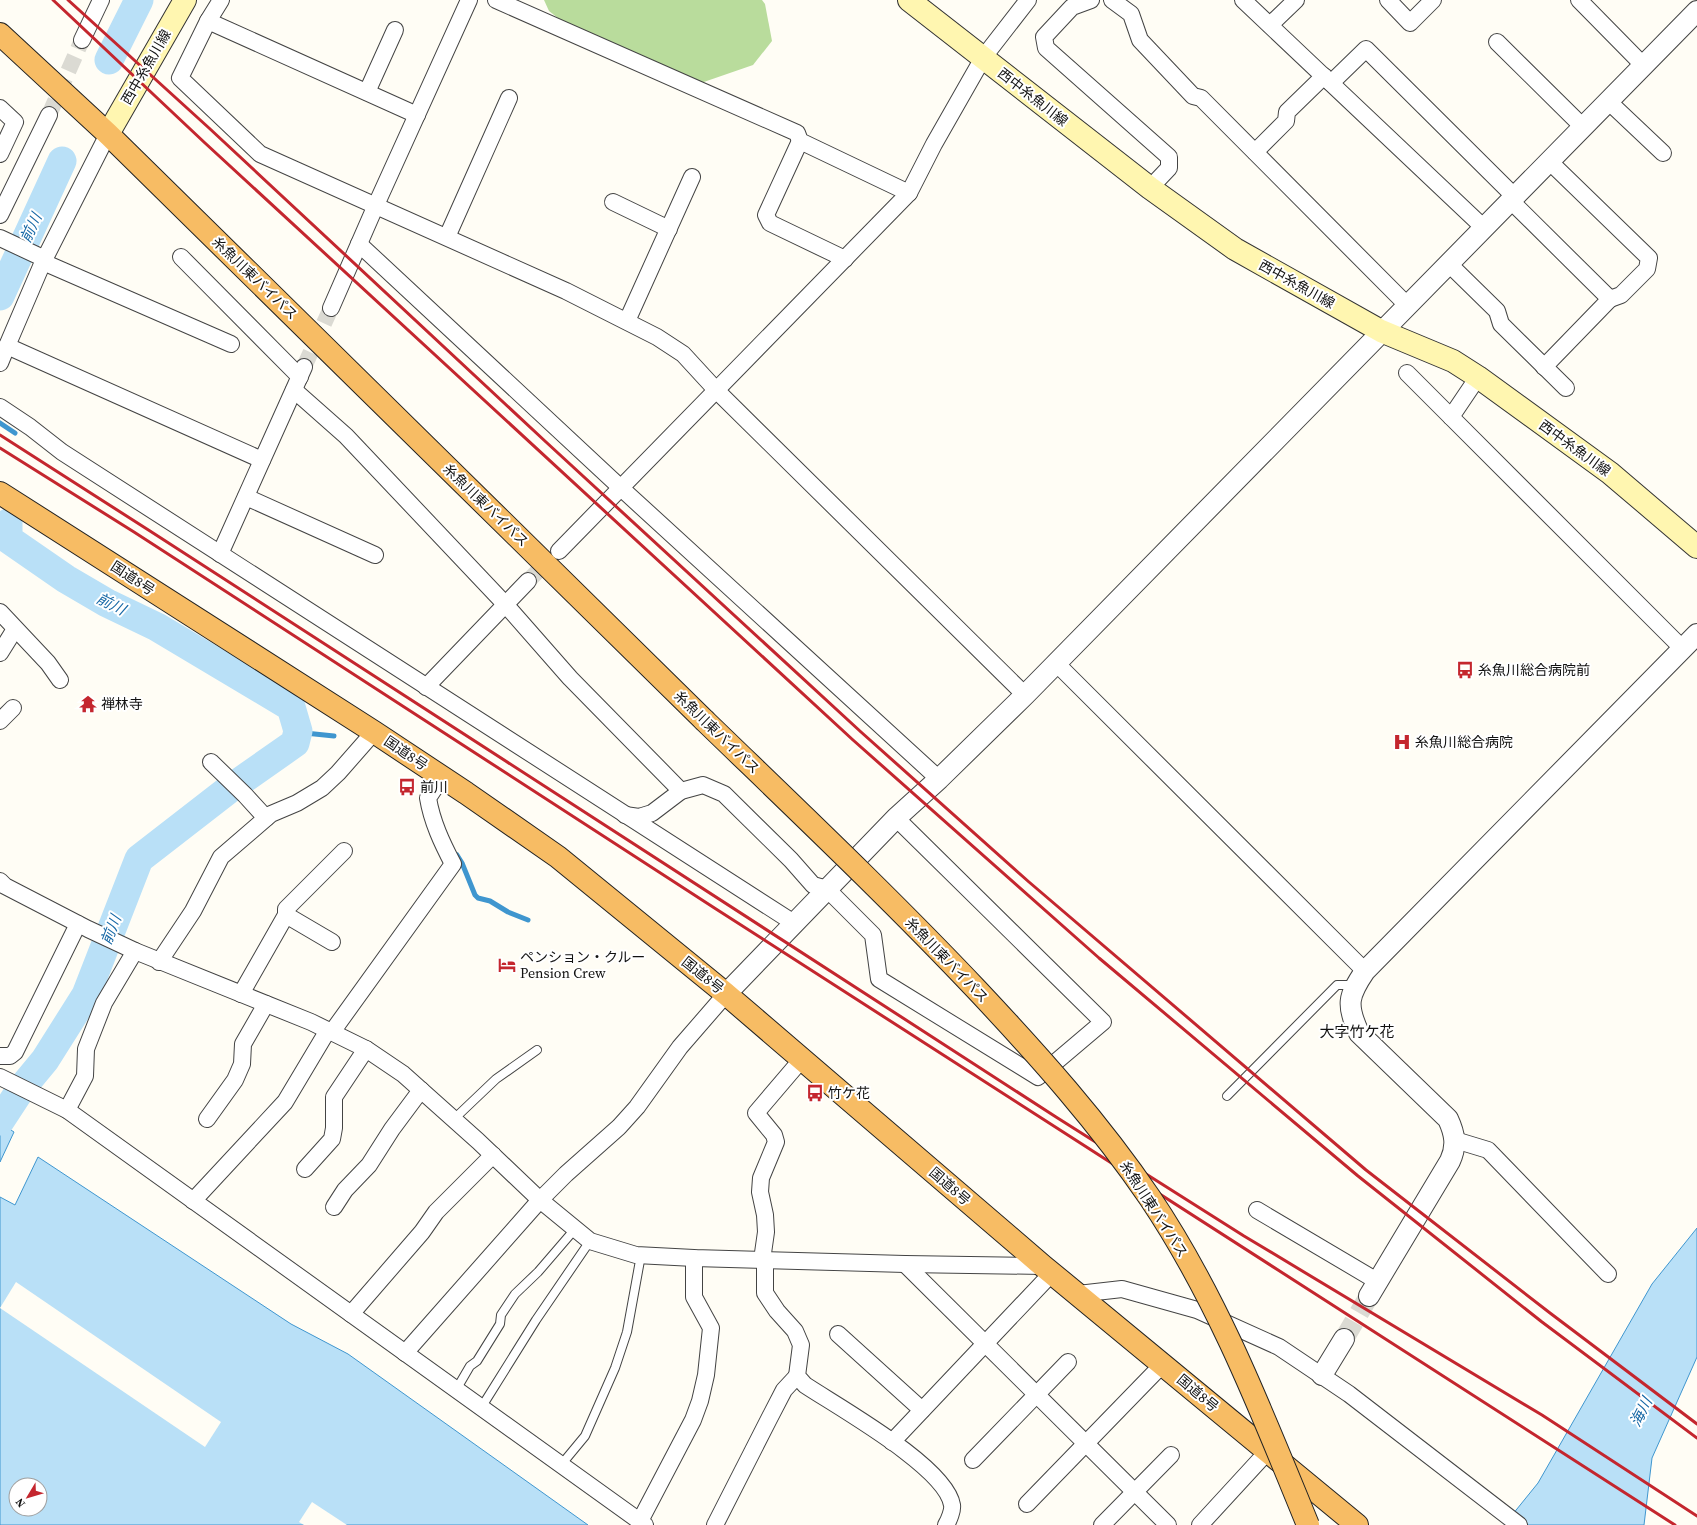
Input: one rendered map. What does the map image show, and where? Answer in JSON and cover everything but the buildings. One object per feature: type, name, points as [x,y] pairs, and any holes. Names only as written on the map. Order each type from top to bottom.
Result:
[{"type":"highway","name":"糸魚川東バイパス","points":[[0,34],[108,134],[931,942],[1015,1030],[1060,1081],[1118,1153],[1151,1200],[1176,1240],[1230,1342],[1255,1395],[1308,1525]]},
{"type":"highway","name":"国道8号","points":[[0,493],[374,732],[558,857],[726,994],[1048,1269],[1357,1525]]},
{"type":"main road","name":"西中糸魚川線","points":[[108,134],[185,0]]},
{"type":"main road","name":"西中糸魚川線","points":[[909,0],[1150,188],[1235,249],[1380,331],[1453,361],[1478,377],[1610,473],[1697,547]]},
{"type":"street","points":[[82,40],[100,0]]},
{"type":"street","points":[[221,0],[208,21],[180,78],[260,154],[566,291],[657,336],[683,354],[717,391],[1025,694]]},
{"type":"street","points":[[331,308],[376,205],[470,0]]},
{"type":"street","points":[[496,0],[797,133],[800,141],[909,193]]},
{"type":"street","points":[[559,551],[909,193],[934,144],[983,58],[1028,0]]},
{"type":"street","points":[[1091,0],[1072,7],[1044,37],[1046,48],[1170,157],[1169,168],[1150,188]]},
{"type":"street","points":[[1112,0],[1131,14],[1140,40],[1192,96],[1201,98],[1407,305]]},
{"type":"street","points":[[1243,0],[1483,227]]},
{"type":"street","points":[[1270,25],[1296,0]]},
{"type":"street","points":[[1388,0],[1410,23],[1433,0]]},
{"type":"street","points":[[1579,0],[1643,65]]},
{"type":"street","points":[[405,1353],[540,1200],[566,1174],[620,1127],[637,1107],[680,1047],[726,994],[794,923],[896,818],[1056,663],[1380,331],[1697,11]]},
{"type":"street","points":[[208,21],[417,115]]},
{"type":"street","points":[[366,92],[395,30]]},
{"type":"street","points":[[1497,42],[1583,126]]},
{"type":"street","points":[[1255,152],[1286,122],[1288,112],[1366,49],[1610,299]]},
{"type":"street","points":[[447,237],[509,98]]},
{"type":"street","points":[[1608,101],[1663,153]]},
{"type":"street","points":[[0,108],[15,122],[0,154]]},
{"type":"street","points":[[0,215],[49,115]]},
{"type":"street","points":[[0,363],[44,261],[108,134]]},
{"type":"street","points":[[800,141],[766,215],[770,223],[845,259]]},
{"type":"street","points":[[1544,367],[1610,299],[1621,295],[1647,269],[1649,258],[1549,161]]},
{"type":"street","points":[[627,321],[692,177]]},
{"type":"street","points":[[613,202],[669,229]]},
{"type":"street","points":[[0,238],[44,261],[230,344]]},
{"type":"street","points":[[359,244],[621,488],[939,778]]},
{"type":"street","points":[[181,257],[299,378],[346,436],[505,604],[570,678],[681,791]]},
{"type":"street","points":[[1448,263],[1497,311],[1501,324],[1566,388]]},
{"type":"street","points":[[7,346],[262,460]]},
{"type":"street","points":[[1407,373],[1683,648]]},
{"type":"street","points":[[1452,417],[1478,377]]},
{"type":"street","points":[[220,554],[299,378]]},
{"type":"street","points":[[0,407],[30,427],[62,452],[794,923]]},
{"type":"street","points":[[246,497],[375,555]]},
{"type":"street","points":[[426,687],[528,581]]},
{"type":"street","points":[[0,612],[48,663],[60,680]]},
{"type":"street","points":[[0,653],[15,629]]},
{"type":"street","points":[[1257,1210],[1373,1289],[1450,1161],[1454,1152],[1455,1140],[1453,1129],[1448,1119],[1359,1032],[1351,1015],[1351,999],[1360,978],[1697,634]]},
{"type":"street","points":[[1056,663],[1360,978]]},
{"type":"street","points":[[0,721],[13,708]]},
{"type":"street","points":[[159,962],[193,912],[221,857],[271,814],[296,803],[322,788],[338,773],[374,732]]},
{"type":"street","points":[[211,762],[266,818]]},
{"type":"street","points":[[193,1201],[285,1102],[330,1031],[453,864],[439,837],[430,810],[428,798],[442,777]]},
{"type":"street","points":[[625,815],[639,817],[652,813],[681,791],[703,785],[724,794],[791,860],[814,885],[826,890],[872,935],[879,979],[1038,1077],[1103,1022],[896,818]]},
{"type":"street","points":[[241,994],[286,915],[286,908],[344,851]]},
{"type":"street","points":[[0,881],[5,886],[83,927],[159,962],[311,1022],[366,1050],[404,1074],[540,1200],[590,1241],[641,1255],[1048,1269]]},
{"type":"street","points":[[286,915],[332,942]]},
{"type":"street","points":[[0,1056],[10,1056],[15,1052],[83,927]]},
{"type":"street","points":[[66,1109],[85,1076],[86,1049],[104,1003],[129,948]]},
{"type":"street","points":[[207,1119],[235,1080],[242,1064],[243,1044],[266,1004]]},
{"type":"street","points":[[305,1169],[332,1139],[334,1128],[334,1097],[366,1050]]},
{"type":"street","points":[[715,1525],[784,1390],[797,1376],[800,1345],[795,1331],[777,1311],[765,1293],[763,1260],[766,1232],[765,1215],[760,1192],[761,1178],[776,1142],[774,1135],[756,1113],[802,1059]]},
{"type":"street","points":[[0,1077],[66,1109],[642,1523],[693,1420],[700,1401],[706,1375],[711,1328],[694,1296],[694,1258]]},
{"type":"street","points":[[334,1207],[345,1190],[369,1166],[392,1129],[421,1090]]},
{"type":"street","points":[[1455,1140],[1488,1150],[1608,1274]]},
{"type":"street","points":[[351,1314],[422,1232],[436,1212],[493,1155]]},
{"type":"street","points":[[905,1264],[1168,1525]]},
{"type":"street","points":[[892,1442],[985,1345],[1048,1269]]},
{"type":"street","points":[[1078,1294],[1122,1289],[1197,1310],[1279,1347],[1349,1394],[1519,1525]]},
{"type":"street","points":[[838,1334],[922,1410]]},
{"type":"street","points":[[1322,1375],[1344,1339]]},
{"type":"street","points":[[973,1460],[1068,1362]]},
{"type":"street","points":[[1027,1504],[1163,1364]]},
{"type":"street","points":[[797,1376],[805,1385],[892,1442],[934,1475],[946,1490],[952,1505],[946,1525]]},
{"type":"street","points":[[1200,1525],[1268,1451]]},
{"type":"street","points":[[1102,1525],[1171,1455]]},
{"type":"lane","points":[[1227,1096],[1337,984],[1360,978]]},
{"type":"lane","points":[[454,1120],[496,1079],[537,1050]]},
{"type":"lane","points":[[456,1390],[470,1366],[477,1361],[500,1324],[501,1315],[515,1294],[538,1272],[575,1229]]},
{"type":"lane","points":[[481,1408],[536,1320],[590,1241]]},
{"type":"lane","points":[[561,1465],[585,1436],[615,1368],[627,1332],[641,1255]]},
{"type":"green space","points":[[544,0],[762,0],[765,4],[772,41],[753,65],[698,84],[573,30],[549,11]]},
{"type":"water","points":[[0,1123],[14,1132],[0,1162]]},
{"type":"water","points":[[38,1157],[291,1324],[348,1354],[588,1525],[0,1525],[0,1197],[15,1205]]},
{"type":"water","name":"海川","points":[[1697,1228],[1697,1357],[1652,1458],[1644,1525],[1504,1525],[1538,1483],[1652,1284]]},
{"type":"pier","points":[[16,1282],[221,1422],[205,1447],[0,1308]]},
{"type":"pier","points":[[312,1502],[347,1525],[304,1525],[299,1522]]},
{"type":"waterway","name":"前川","points":[[109,60],[139,0]]},
{"type":"waterway","name":"前川","points":[[0,296],[62,161]]},
{"type":"waterway","points":[[0,423],[15,433]]},
{"type":"waterway","name":"前川","points":[[0,1121],[21,1089],[45,1060],[86,995],[139,859],[228,790],[295,743],[298,731],[291,707],[157,627],[107,603],[66,579],[8,539],[8,523]]},
{"type":"waterway","points":[[0,536],[8,539]]},
{"type":"waterway","points":[[297,736],[305,733],[334,736]]},
{"type":"waterway","points":[[457,855],[462,863],[475,895],[478,898],[490,901],[508,912],[528,920]]},
{"type":"tunnel","points":[[49,115],[82,40]]},
{"type":"tunnel","points":[[304,367],[331,308]]},
{"type":"tunnel","points":[[528,581],[552,557]]},
{"type":"tunnel","points":[[1344,1339],[1369,1296]]},
{"type":"railway","points":[[53,0],[205,143],[853,740],[1099,958],[1358,1176],[1542,1322],[1697,1438]]},
{"type":"railway","points":[[68,0],[209,128],[546,442],[861,732],[1029,882],[1366,1170],[1550,1313],[1697,1424]]},
{"type":"railway","points":[[0,435],[1056,1117],[1244,1236],[1542,1415],[1697,1516]]},
{"type":"railway","points":[[0,448],[134,532],[716,909],[1675,1525]]},
{"type":"place","name":"糸魚川総合病院前","points":[[1465,670]]},
{"type":"place","name":"禅林寺","points":[[88,704]]},
{"type":"place","name":"糸魚川総合病院","points":[[1402,742]]},
{"type":"place","name":"前川","points":[[407,787]]},
{"type":"place","name":"ペンション・クルー Pension Crew","points":[[507,965]]},
{"type":"place","name":"竹ケ花","points":[[815,1093]]},
{"type":"district","name":"大字竹ケ花","points":[[1357,1032]]}]
